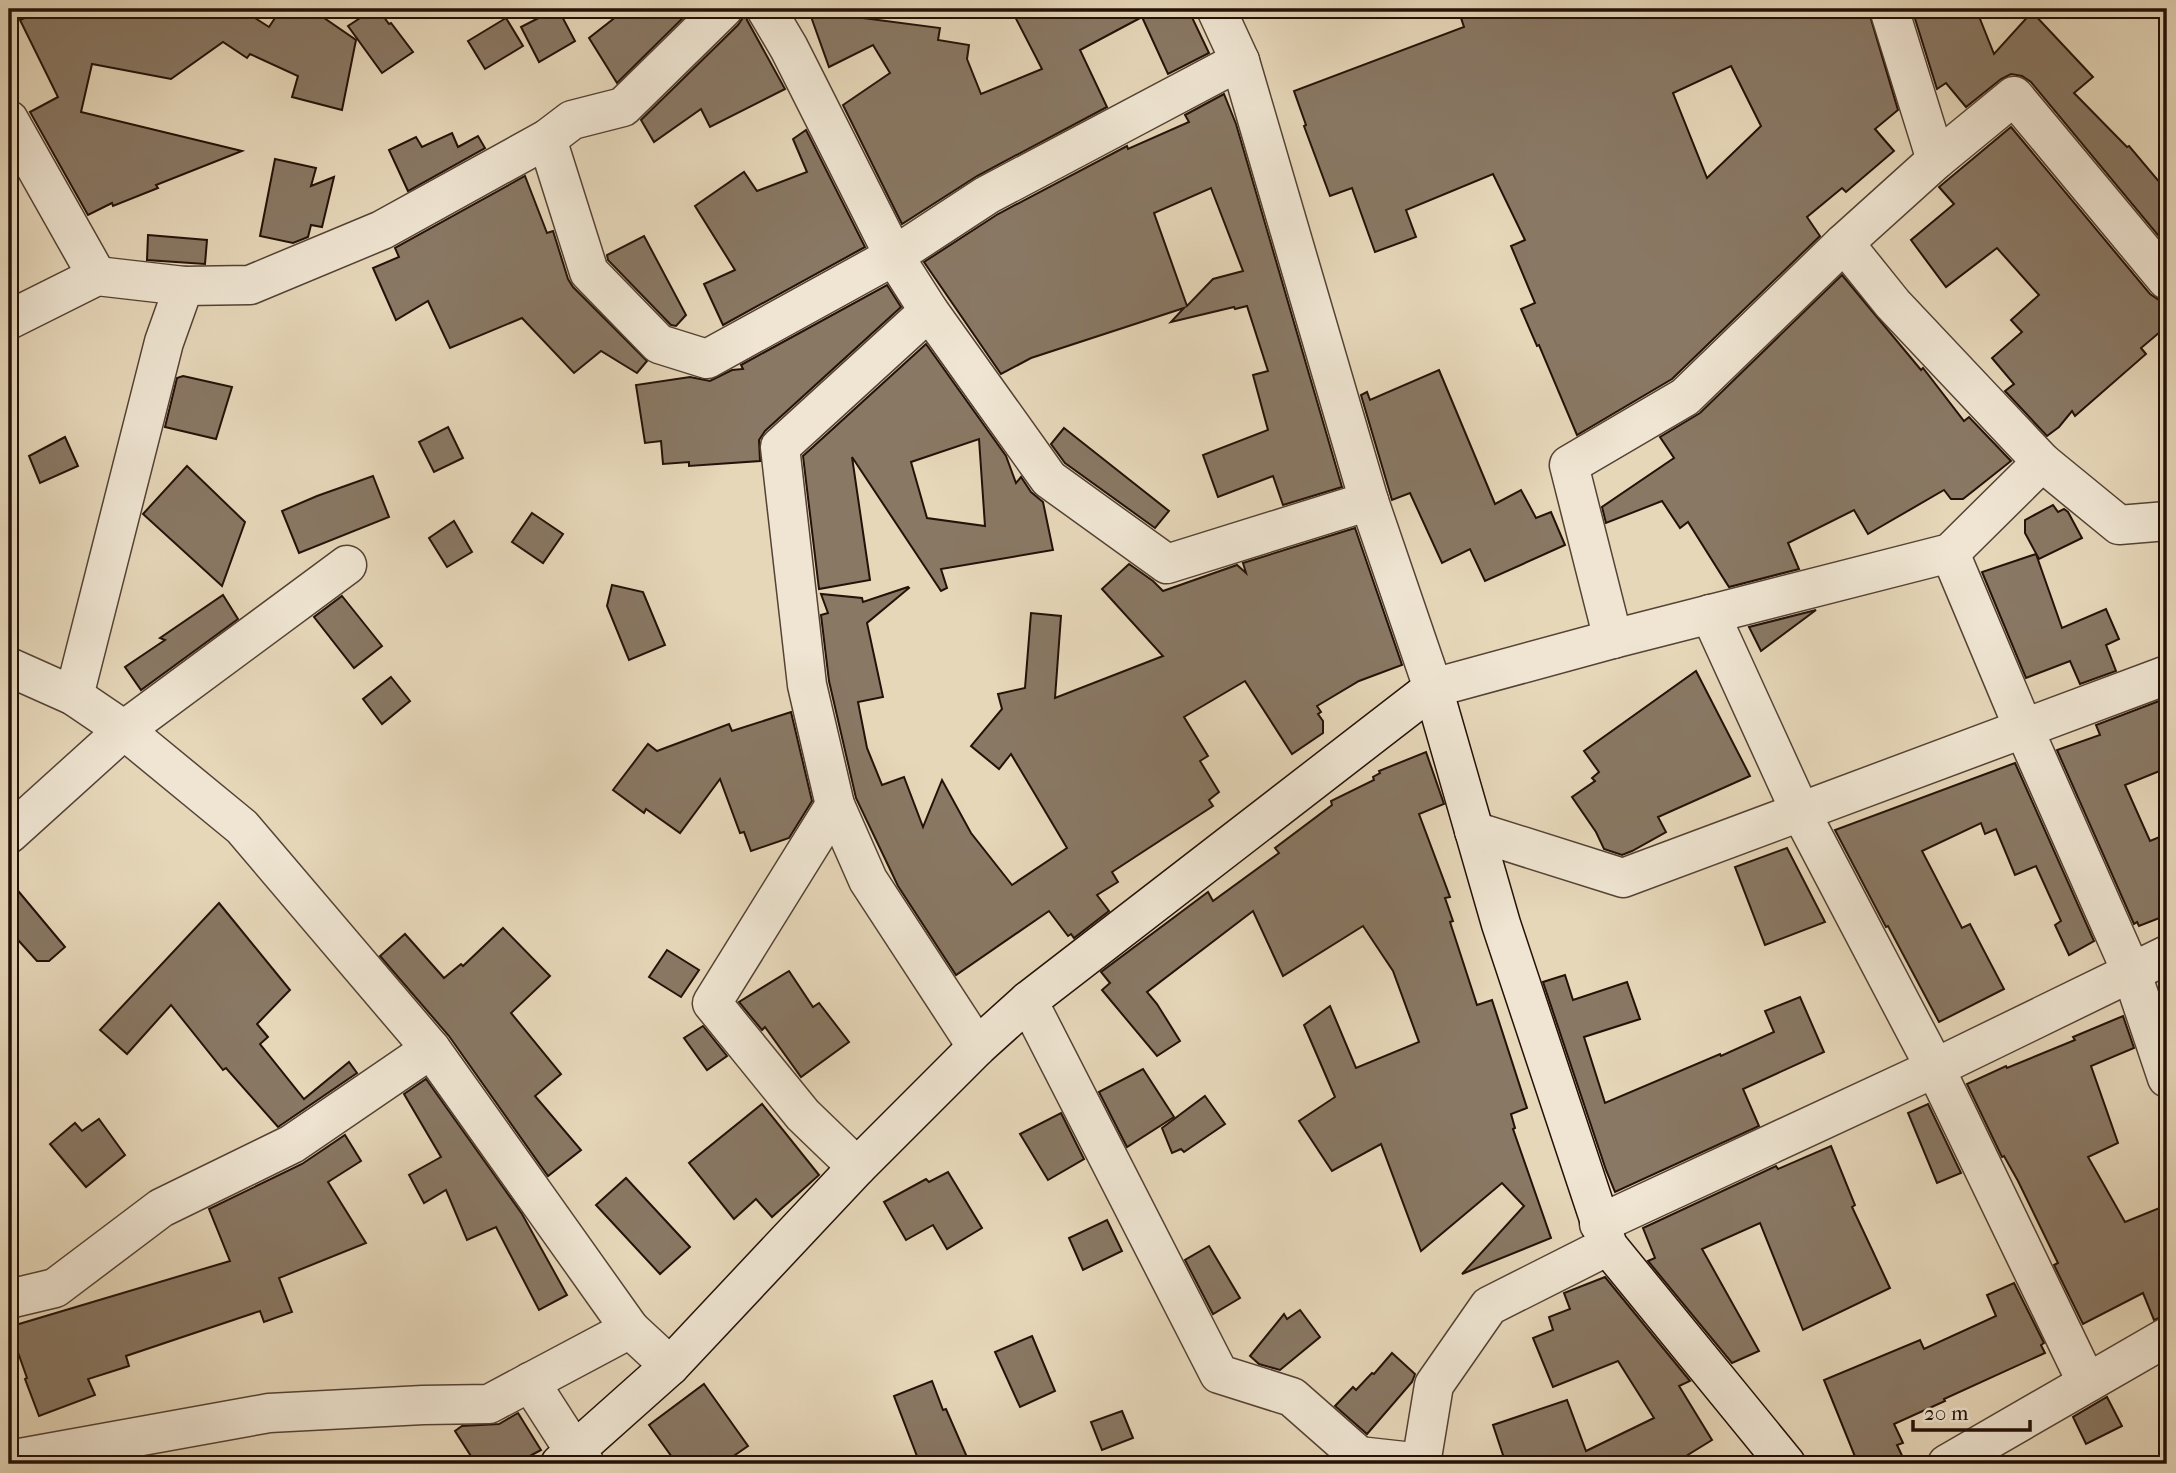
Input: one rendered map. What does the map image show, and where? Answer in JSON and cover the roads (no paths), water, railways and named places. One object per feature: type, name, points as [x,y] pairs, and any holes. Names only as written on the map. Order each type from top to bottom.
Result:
[{"type":"street","points":[[9,320],[97,276],[184,286],[250,285],[382,230],[548,139],[572,120],[623,107],[723,9]]},
{"type":"street","points":[[766,9],[789,48],[894,256],[929,312],[1049,479],[1167,564],[1369,501]]},
{"type":"street","points":[[1216,9],[1240,61],[1369,501],[1433,688],[1500,924],[1604,1235],[1786,1464]]},
{"type":"street","points":[[1889,9],[1936,160]]},
{"type":"street","points":[[548,139],[589,272],[659,344],[707,359],[894,256],[987,195],[1240,61]]},
{"type":"street","points":[[1613,639],[1569,465],[1685,397],[1844,243],[1936,160],[2014,96],[2167,280]]},
{"type":"street","points":[[9,120],[97,276]]},
{"type":"street","points":[[1844,243],[1893,304],[2042,462],[2119,525],[2167,521]]},
{"type":"street","points":[[74,696],[164,342],[184,286]]},
{"type":"street","points":[[929,312],[780,447],[807,684],[835,804],[868,880],[977,1047]]},
{"type":"street","points":[[530,1382],[573,1460],[670,1366],[857,1167],[977,1047],[1028,1001],[1433,688],[1950,553],[2042,462]]},
{"type":"street","points":[[1950,553],[2023,727],[2131,971],[2167,1077]]},
{"type":"street","points":[[9,834],[124,730],[347,565]]},
{"type":"street","points":[[1710,614],[1800,811],[1935,1068],[2087,1383]]},
{"type":"street","points":[[9,667],[74,696],[124,730],[242,827],[431,1049],[630,1329],[670,1366]]},
{"type":"street","points":[[1474,831],[1623,878],[2167,675]]},
{"type":"street","points":[[835,804],[712,1003],[803,1115],[857,1167]]},
{"type":"street","points":[[1028,1001],[1219,1374],[1292,1397],[1359,1455],[1421,1463],[1434,1385],[1489,1306],[1604,1235],[1935,1068],[2167,955]]},
{"type":"street","points":[[9,1299],[55,1288],[161,1208],[292,1144],[431,1049]]},
{"type":"street","points":[[9,1460],[269,1413],[489,1404],[630,1329]]},
{"type":"street","points":[[1947,1464],[2167,1338]]}]
